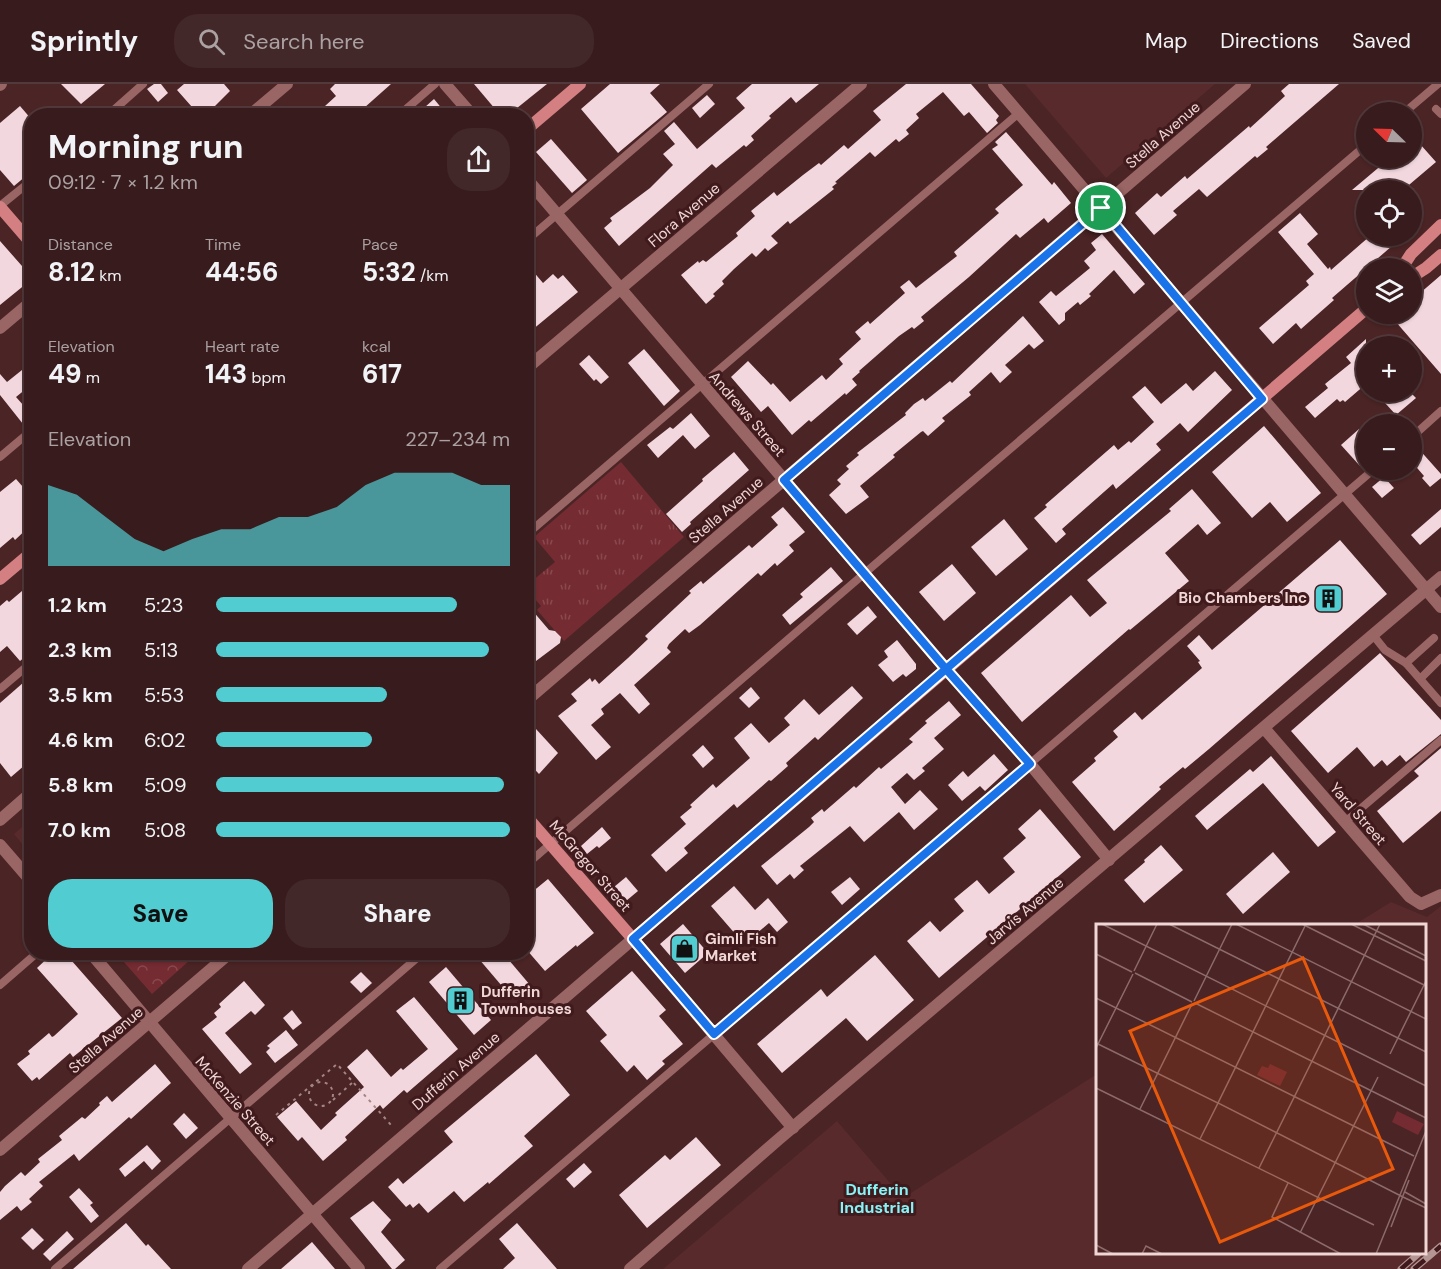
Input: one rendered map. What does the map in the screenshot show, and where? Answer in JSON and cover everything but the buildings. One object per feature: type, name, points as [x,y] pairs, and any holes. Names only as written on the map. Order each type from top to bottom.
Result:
[{"type":"main road","points":[[534,123],[580,84]]},
{"type":"main road","points":[[0,207],[24,235]]},
{"type":"main road","points":[[1408,258],[1441,225]]},
{"type":"main road","points":[[1422,269],[1441,255]]},
{"type":"main road","name":"Dufferin Avenue","points":[[633,939],[1356,318]]},
{"type":"main road","points":[[0,579],[24,559]]},
{"type":"main road","name":"McGregor Street","points":[[534,825],[633,939]]},
{"type":"street","points":[[258,108],[286,84]]},
{"type":"street","points":[[446,84],[466,108]]},
{"type":"street","name":"Flora Avenue","points":[[534,362],[861,84]]},
{"type":"street","points":[[994,84],[1441,607]]},
{"type":"street","name":"Stella Avenue","points":[[534,694],[1245,84]]},
{"type":"street","name":"Andrews Street","points":[[534,188],[1110,860]]},
{"type":"street","points":[[0,328],[24,308]]},
{"type":"street","name":"Jarvis Avenue","points":[[630,1269],[1441,577]]},
{"type":"street","name":"Yard Street","points":[[1264,728],[1410,897],[1421,904],[1439,897]]},
{"type":"street","points":[[0,820],[24,799]]},
{"type":"street","points":[[0,845],[24,873]]},
{"type":"street","name":"McGregor Street","points":[[633,939],[793,1128]]},
{"type":"street","name":"Dufferin Avenue","points":[[248,1269],[633,939]]},
{"type":"street","name":"McKenzie Street","points":[[97,960],[359,1269]]},
{"type":"street","name":"Stella Avenue","points":[[0,1150],[222,960]]},
{"type":"lane","points":[[116,108],[144,84]]},
{"type":"lane","points":[[407,108],[435,84]]},
{"type":"lane","points":[[534,235],[709,84]]},
{"type":"lane","points":[[1416,102],[1438,84]]},
{"type":"lane","points":[[534,528],[1019,113]]},
{"type":"lane","points":[[534,858],[864,573],[1356,154]]},
{"type":"lane","points":[[0,207],[24,187]]},
{"type":"lane","points":[[1422,427],[1441,411]]},
{"type":"lane","points":[[0,457],[24,437]]},
{"type":"lane","points":[[440,1269],[1361,480]]},
{"type":"lane","points":[[1373,635],[1385,650],[1406,663],[1440,700]]},
{"type":"lane","points":[[1406,663],[1434,638]]},
{"type":"lane","points":[[1421,678],[1441,658]]},
{"type":"lane","points":[[0,689],[24,669]]},
{"type":"lane","points":[[1345,822],[1441,740]]},
{"type":"lane","points":[[0,985],[29,960]]},
{"type":"lane","points":[[55,1269],[415,960]]},
{"type":"path","points":[[276,1115],[337,1064],[391,1125]]},
{"type":"path","points":[[312,1085],[323,1081],[330,1085],[333,1093],[331,1101]]},
{"type":"path","points":[[312,1085],[309,1096],[313,1103],[325,1106],[353,1082]]},
{"type":"shaded area","points":[[1025,84],[1215,84],[1106,178]]},
{"type":"shaded area","points":[[24,825],[24,846],[14,834]]},
{"type":"shaded area","points":[[1391,902],[1427,917],[1441,906],[1441,1269],[663,1269],[837,1121],[903,1198],[1096,1075],[1096,1254],[1426,1254],[1426,924],[1356,924]]},
{"type":"green space","points":[[621,462],[684,537],[564,641],[537,610],[541,606],[534,598],[534,579],[555,562],[534,537]]},
{"type":"green space","points":[[122,960],[190,960],[152,994]]},
{"type":"railway","points":[[1414,1269],[1441,1246]]},
{"type":"railway","points":[[1401,1269],[1418,1254]]},
{"type":"place","name":"Bio Chambers Inc","points":[[1328,598]]},
{"type":"place","name":"Gimli Fish Market","points":[[684,948]]},
{"type":"place","name":"Dufferin Townhouses","points":[[460,1001]]},
{"type":"district","name":"Dufferin Industrial","points":[[877,1198]]},
{"type":"route","points":[[1101,208],[784,480],[946,669],[633,939],[714,1034],[1030,764],[946,669],[1262,399],[1101,208]]}]
